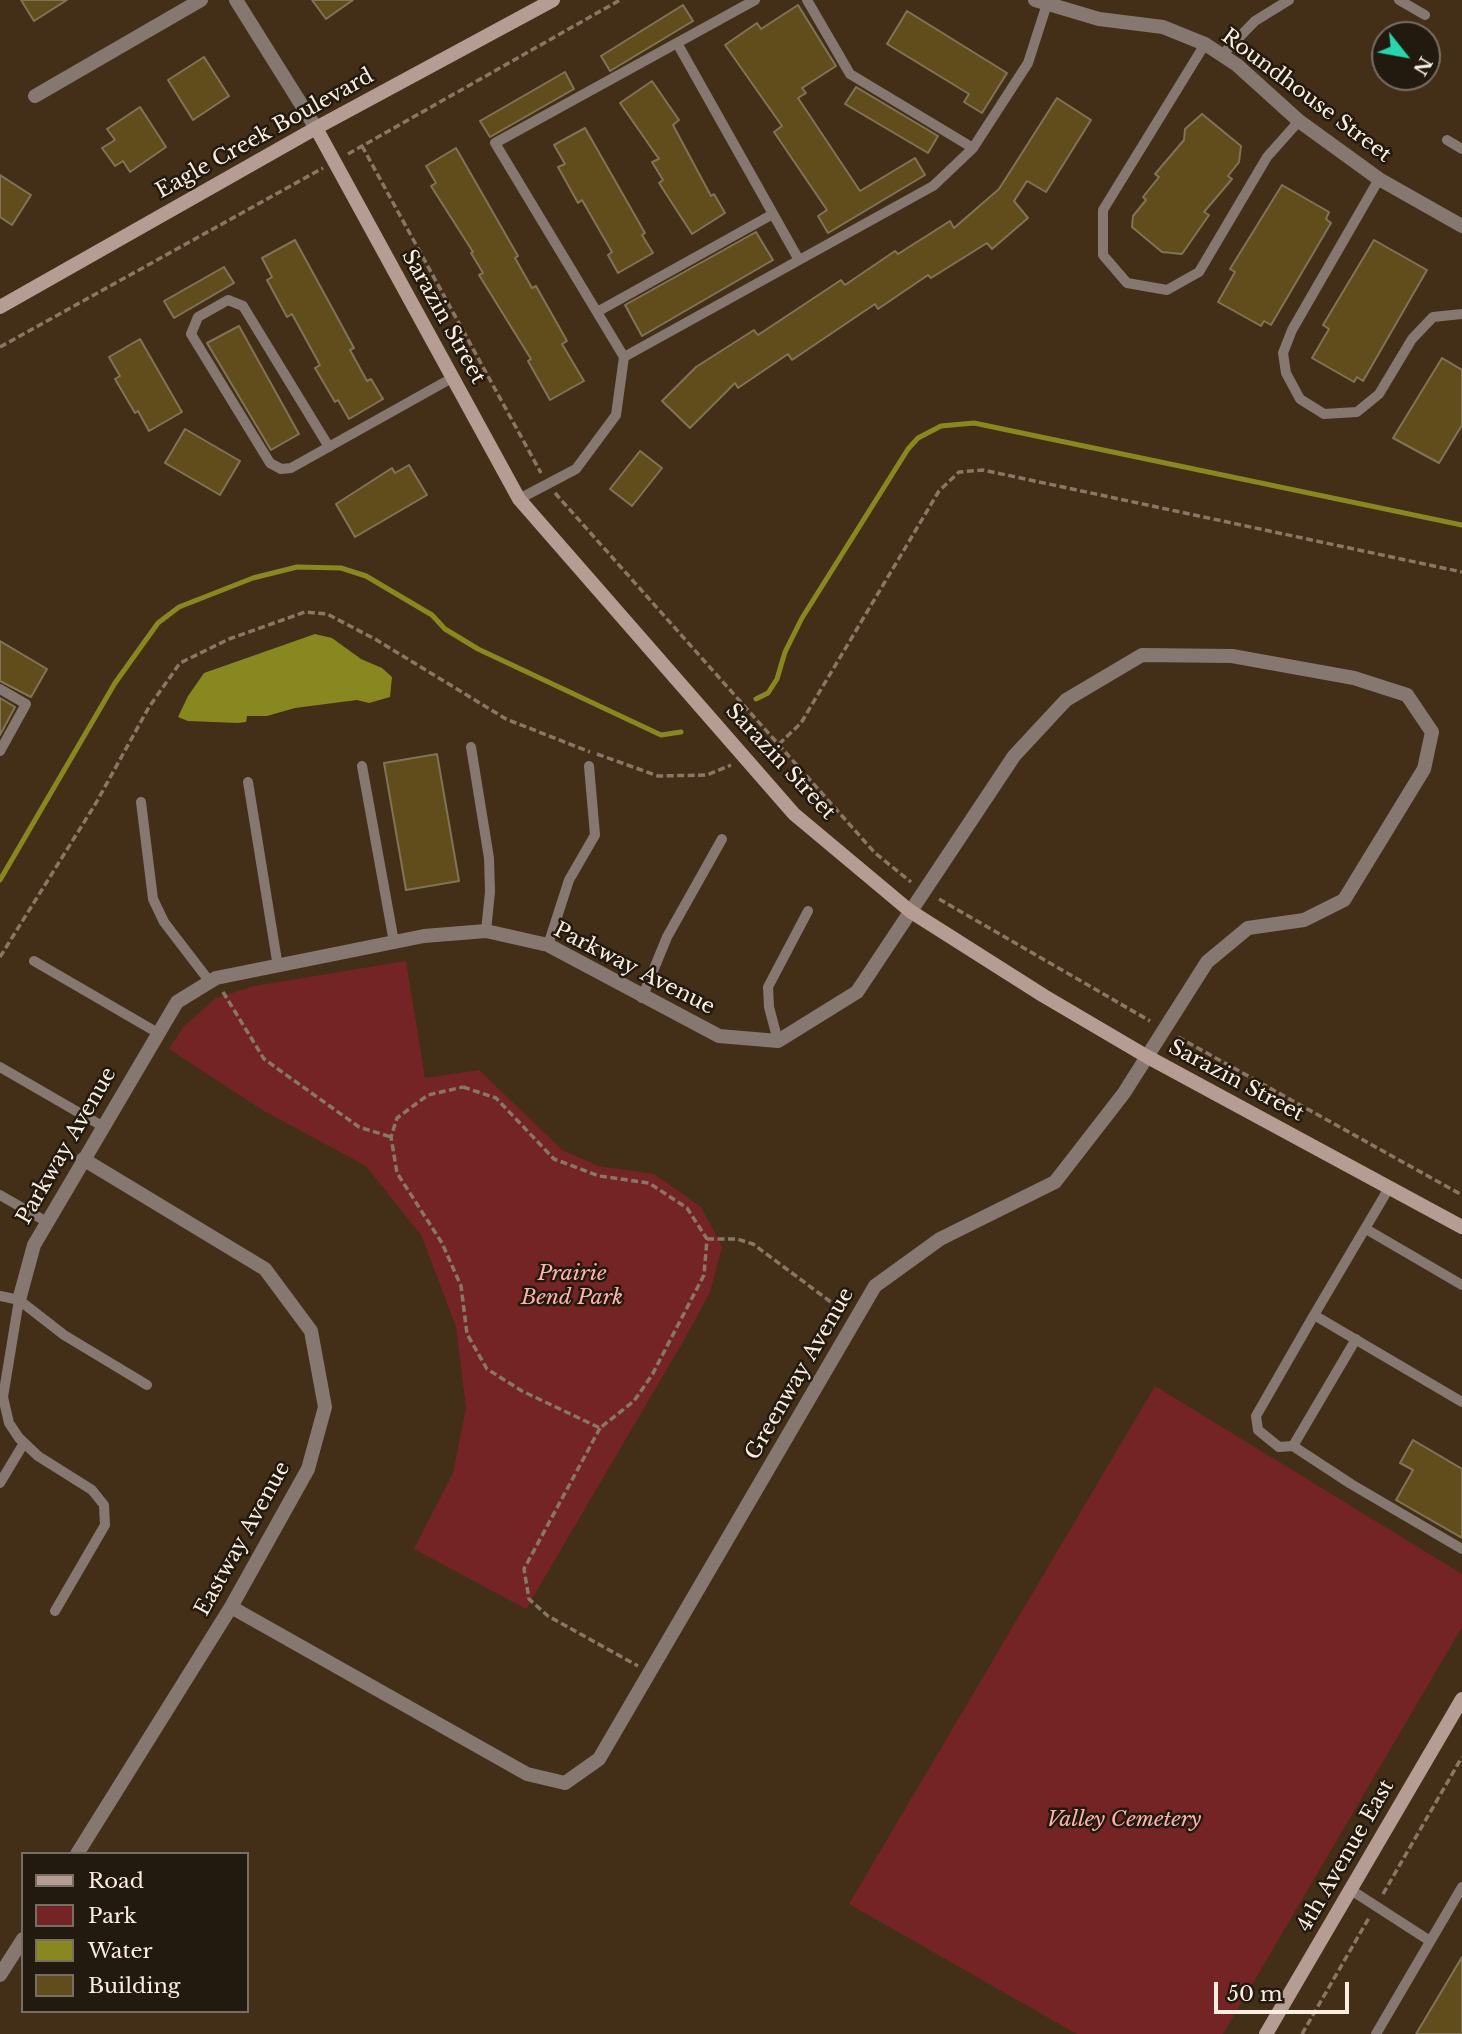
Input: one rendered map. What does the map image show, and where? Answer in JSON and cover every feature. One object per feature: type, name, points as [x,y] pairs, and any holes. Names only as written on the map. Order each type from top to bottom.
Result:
[{"type":"street","points":[[35,96],[201,0]]},
{"type":"street","points":[[236,0],[316,128]]},
{"type":"street","name":"Eagle Creek Boulevard","points":[[0,307],[316,128],[553,0]]},
{"type":"street","name":"Roundhouse Street","points":[[1041,2],[1099,19],[1163,27],[1205,44],[1222,55],[1299,121],[1380,179],[1462,226]]},
{"type":"street","name":"Sarazin Street","points":[[316,128],[519,499],[794,814],[910,911],[1146,1056],[1462,1227]]},
{"type":"street","name":"Greenway Avenue","points":[[231,1607],[527,1774],[565,1783],[599,1759],[875,1286],[940,1239],[1055,1182],[1124,1093],[1207,962],[1248,928],[1304,920],[1344,900],[1424,769],[1432,732],[1407,695],[1354,678],[1232,656],[1142,655],[1066,700],[1014,756],[924,890]]},
{"type":"street","points":[[778,1041],[857,992],[924,890]]},
{"type":"street","name":"Parkway Avenue","points":[[19,1300],[34,1245],[158,1033],[177,1002],[213,980],[424,936],[486,930],[548,945],[642,998],[719,1036],[778,1041]]},
{"type":"street","name":"Eastway Avenue","points":[[81,1852],[231,1607],[308,1469],[326,1406],[311,1331],[264,1269],[83,1159]]},
{"type":"street","name":"4th Avenue East","points":[[1266,2034],[1462,1699]]},
{"type":"street","points":[[0,1975],[21,1942]]},
{"type":"lane","points":[[519,499],[576,469],[617,415],[624,356],[495,143],[755,0]]},
{"type":"lane","points":[[807,0],[850,74],[973,148]]},
{"type":"lane","points":[[1222,55],[1255,20],[1289,0]]},
{"type":"lane","points":[[1399,0],[1424,16]]},
{"type":"lane","points":[[624,356],[933,186],[973,148],[1028,63],[1041,2]]},
{"type":"lane","points":[[677,43],[799,260]]},
{"type":"lane","points":[[1205,44],[1104,210],[1103,255],[1127,283],[1167,290],[1199,272],[1267,157],[1299,121]]},
{"type":"lane","points":[[1447,140],[1462,149]]},
{"type":"lane","points":[[1380,179],[1292,330],[1283,353],[1286,373],[1300,399],[1324,414],[1357,412],[1379,394],[1412,339],[1433,317],[1462,314]]},
{"type":"lane","points":[[597,312],[772,214]]},
{"type":"lane","points":[[329,447],[243,306],[229,300],[198,317],[191,334],[270,463],[281,469],[291,468],[329,447],[452,378]]},
{"type":"lane","points":[[0,689],[26,704],[1,749]]},
{"type":"lane","points":[[471,747],[490,866],[486,930]]},
{"type":"lane","points":[[362,766],[394,942]]},
{"type":"lane","points":[[548,945],[565,890],[595,835],[589,766]]},
{"type":"lane","points":[[248,782],[278,967]]},
{"type":"lane","points":[[141,802],[153,900],[164,922],[213,980]]},
{"type":"lane","points":[[642,998],[667,937],[722,839]]},
{"type":"lane","points":[[778,1041],[769,1007],[768,987],[808,911]]},
{"type":"lane","points":[[34,961],[158,1033]]},
{"type":"lane","points":[[0,1067],[102,1126]]},
{"type":"lane","points":[[1389,1188],[1256,1416],[1258,1430],[1279,1447],[1293,1446],[1462,1549]]},
{"type":"lane","points":[[0,1195],[47,1222]]},
{"type":"lane","points":[[1366,1229],[1462,1284]]},
{"type":"lane","points":[[0,1296],[19,1300],[64,1335],[147,1385]]},
{"type":"lane","points":[[19,1300],[2,1387],[9,1423],[38,1456],[92,1490],[104,1505],[105,1525],[55,1611]]},
{"type":"lane","points":[[1314,1315],[1462,1402]]},
{"type":"lane","points":[[1293,1446],[1356,1339]]},
{"type":"lane","points":[[0,1483],[24,1443]]},
{"type":"lane","points":[[1376,2034],[1462,1887]]},
{"type":"lane","points":[[1350,1890],[1430,1941]]},
{"type":"path","points":[[0,347],[621,0]]},
{"type":"path","points":[[362,146],[547,484],[875,853],[924,890],[1462,1195]]},
{"type":"path","points":[[0,957],[96,803],[149,707],[180,663],[229,639],[306,612],[327,614],[375,639],[506,719],[657,776],[707,775],[778,746],[801,723],[939,491],[959,472],[983,470],[1462,572]]},
{"type":"path","points":[[213,980],[264,1059],[359,1127],[391,1138]]},
{"type":"path","points":[[600,1428],[522,1391],[487,1369],[467,1334],[461,1286],[442,1243],[397,1173],[391,1138],[397,1118],[428,1095],[463,1087],[496,1098],[554,1159],[599,1176],[649,1183],[687,1208],[707,1239],[704,1275],[652,1375],[634,1401],[600,1428],[524,1569],[529,1599],[548,1616],[649,1672]]},
{"type":"path","points":[[707,1239],[737,1239],[753,1244],[856,1321]]},
{"type":"green space","name":"Prairie Bend Park","points":[[406,961],[425,1078],[479,1070],[562,1150],[598,1166],[654,1174],[701,1207],[722,1247],[710,1292],[526,1609],[414,1549],[453,1473],[466,1408],[456,1326],[421,1235],[366,1166],[264,1111],[169,1049],[184,1026],[216,998],[254,986]]},
{"type":"green space","name":"Valley Cemetery","points":[[1155,1386],[1462,1574],[1462,1627],[1223,2034],[1077,2034],[849,1904]]},
{"type":"water","points":[[315,634],[332,638],[361,659],[382,668],[392,677],[390,697],[369,703],[357,700],[295,708],[267,716],[247,716],[246,722],[238,723],[188,721],[178,717],[204,673]]},
{"type":"building","points":[[21,0],[67,0],[34,21]]},
{"type":"building","points":[[312,0],[353,0],[326,19]]},
{"type":"building","points":[[683,5],[693,21],[610,71],[601,56]]},
{"type":"building","points":[[798,5],[836,66],[802,88],[806,93],[798,98],[860,191],[915,158],[925,175],[828,233],[818,216],[827,210],[774,132],[782,126],[725,45],[757,23],[761,29]]},
{"type":"building","points":[[907,11],[1007,73],[982,113],[964,102],[969,94],[887,44]]},
{"type":"building","points":[[204,57],[229,96],[193,120],[168,80]]},
{"type":"building","points":[[565,72],[574,89],[490,137],[480,121]]},
{"type":"building","points":[[652,81],[679,120],[673,125],[711,196],[714,194],[725,213],[692,234],[659,183],[663,180],[652,162],[659,159],[620,103]]},
{"type":"building","points":[[856,87],[938,136],[928,153],[845,104]]},
{"type":"building","points":[[1057,98],[1091,120],[1046,192],[1027,181],[1014,201],[1028,218],[992,249],[987,243],[931,278],[928,275],[878,309],[875,304],[792,360],[788,354],[738,388],[735,383],[690,428],[662,401],[696,367],[754,330],[758,335],[841,280],[845,285],[895,251],[898,254],[950,221],[954,228],[999,189]]},
{"type":"building","points":[[140,107],[166,147],[130,172],[123,161],[115,166],[102,148],[115,140],[107,129]]},
{"type":"building","points":[[1202,114],[1241,146],[1239,162],[1228,176],[1232,179],[1204,212],[1209,215],[1182,254],[1162,252],[1132,227],[1133,216],[1146,200],[1143,197],[1159,177],[1155,174],[1184,140],[1185,129]]},
{"type":"building","points":[[585,128],[645,233],[642,235],[653,253],[618,273],[608,255],[612,252],[582,200],[578,203],[558,167],[565,164],[554,145]]},
{"type":"building","points":[[456,148],[518,256],[515,258],[532,288],[536,286],[567,341],[562,344],[584,381],[550,400],[528,361],[531,359],[479,275],[483,273],[471,253],[473,252],[431,186],[436,183],[426,166]]},
{"type":"building","points":[[0,175],[31,195],[12,225],[0,217]]},
{"type":"building","points":[[1282,185],[1329,212],[1326,219],[1331,223],[1271,325],[1264,321],[1261,326],[1218,302],[1235,272],[1230,269]]},
{"type":"building","points":[[756,232],[773,260],[642,336],[625,305]]},
{"type":"building","points":[[295,240],[354,348],[350,350],[367,381],[371,379],[383,399],[349,419],[338,400],[335,402],[315,368],[320,365],[292,314],[287,317],[267,280],[272,277],[262,258]]},
{"type":"building","points":[[1374,240],[1427,270],[1363,381],[1357,377],[1354,382],[1312,358],[1329,329],[1323,325]]},
{"type":"building","points":[[224,267],[234,283],[174,318],[164,301]]},
{"type":"building","points":[[239,326],[299,434],[271,450],[207,343]]},
{"type":"building","points":[[140,339],[182,412],[149,431],[115,379],[120,376],[109,357]]},
{"type":"building","points":[[1442,358],[1462,370],[1462,425],[1439,463],[1393,438]]},
{"type":"building","points":[[185,429],[240,461],[220,495],[165,463]]},
{"type":"building","points":[[640,451],[662,468],[632,506],[610,489]]},
{"type":"building","points":[[409,465],[427,495],[355,537],[336,504],[392,468],[395,473]]},
{"type":"building","points":[[0,641],[47,669],[31,697],[0,681]]},
{"type":"building","points":[[0,698],[15,707],[0,735]]},
{"type":"building","points":[[437,754],[459,881],[406,890],[384,763]]},
{"type":"building","points":[[1413,1440],[1462,1469],[1462,1538],[1396,1500],[1413,1470],[1400,1463]]},
{"type":"building","points":[[1462,1957],[1462,2034],[1416,2034]]},
{"type":"waterway","points":[[756,699],[768,693],[777,679],[785,652],[802,618],[908,449],[918,438],[941,426],[974,423],[1462,525]]},
{"type":"waterway","points":[[0,880],[115,683],[158,623],[179,607],[253,578],[297,567],[341,568],[366,576],[432,615],[445,629],[478,649],[661,735],[681,732]]}]
